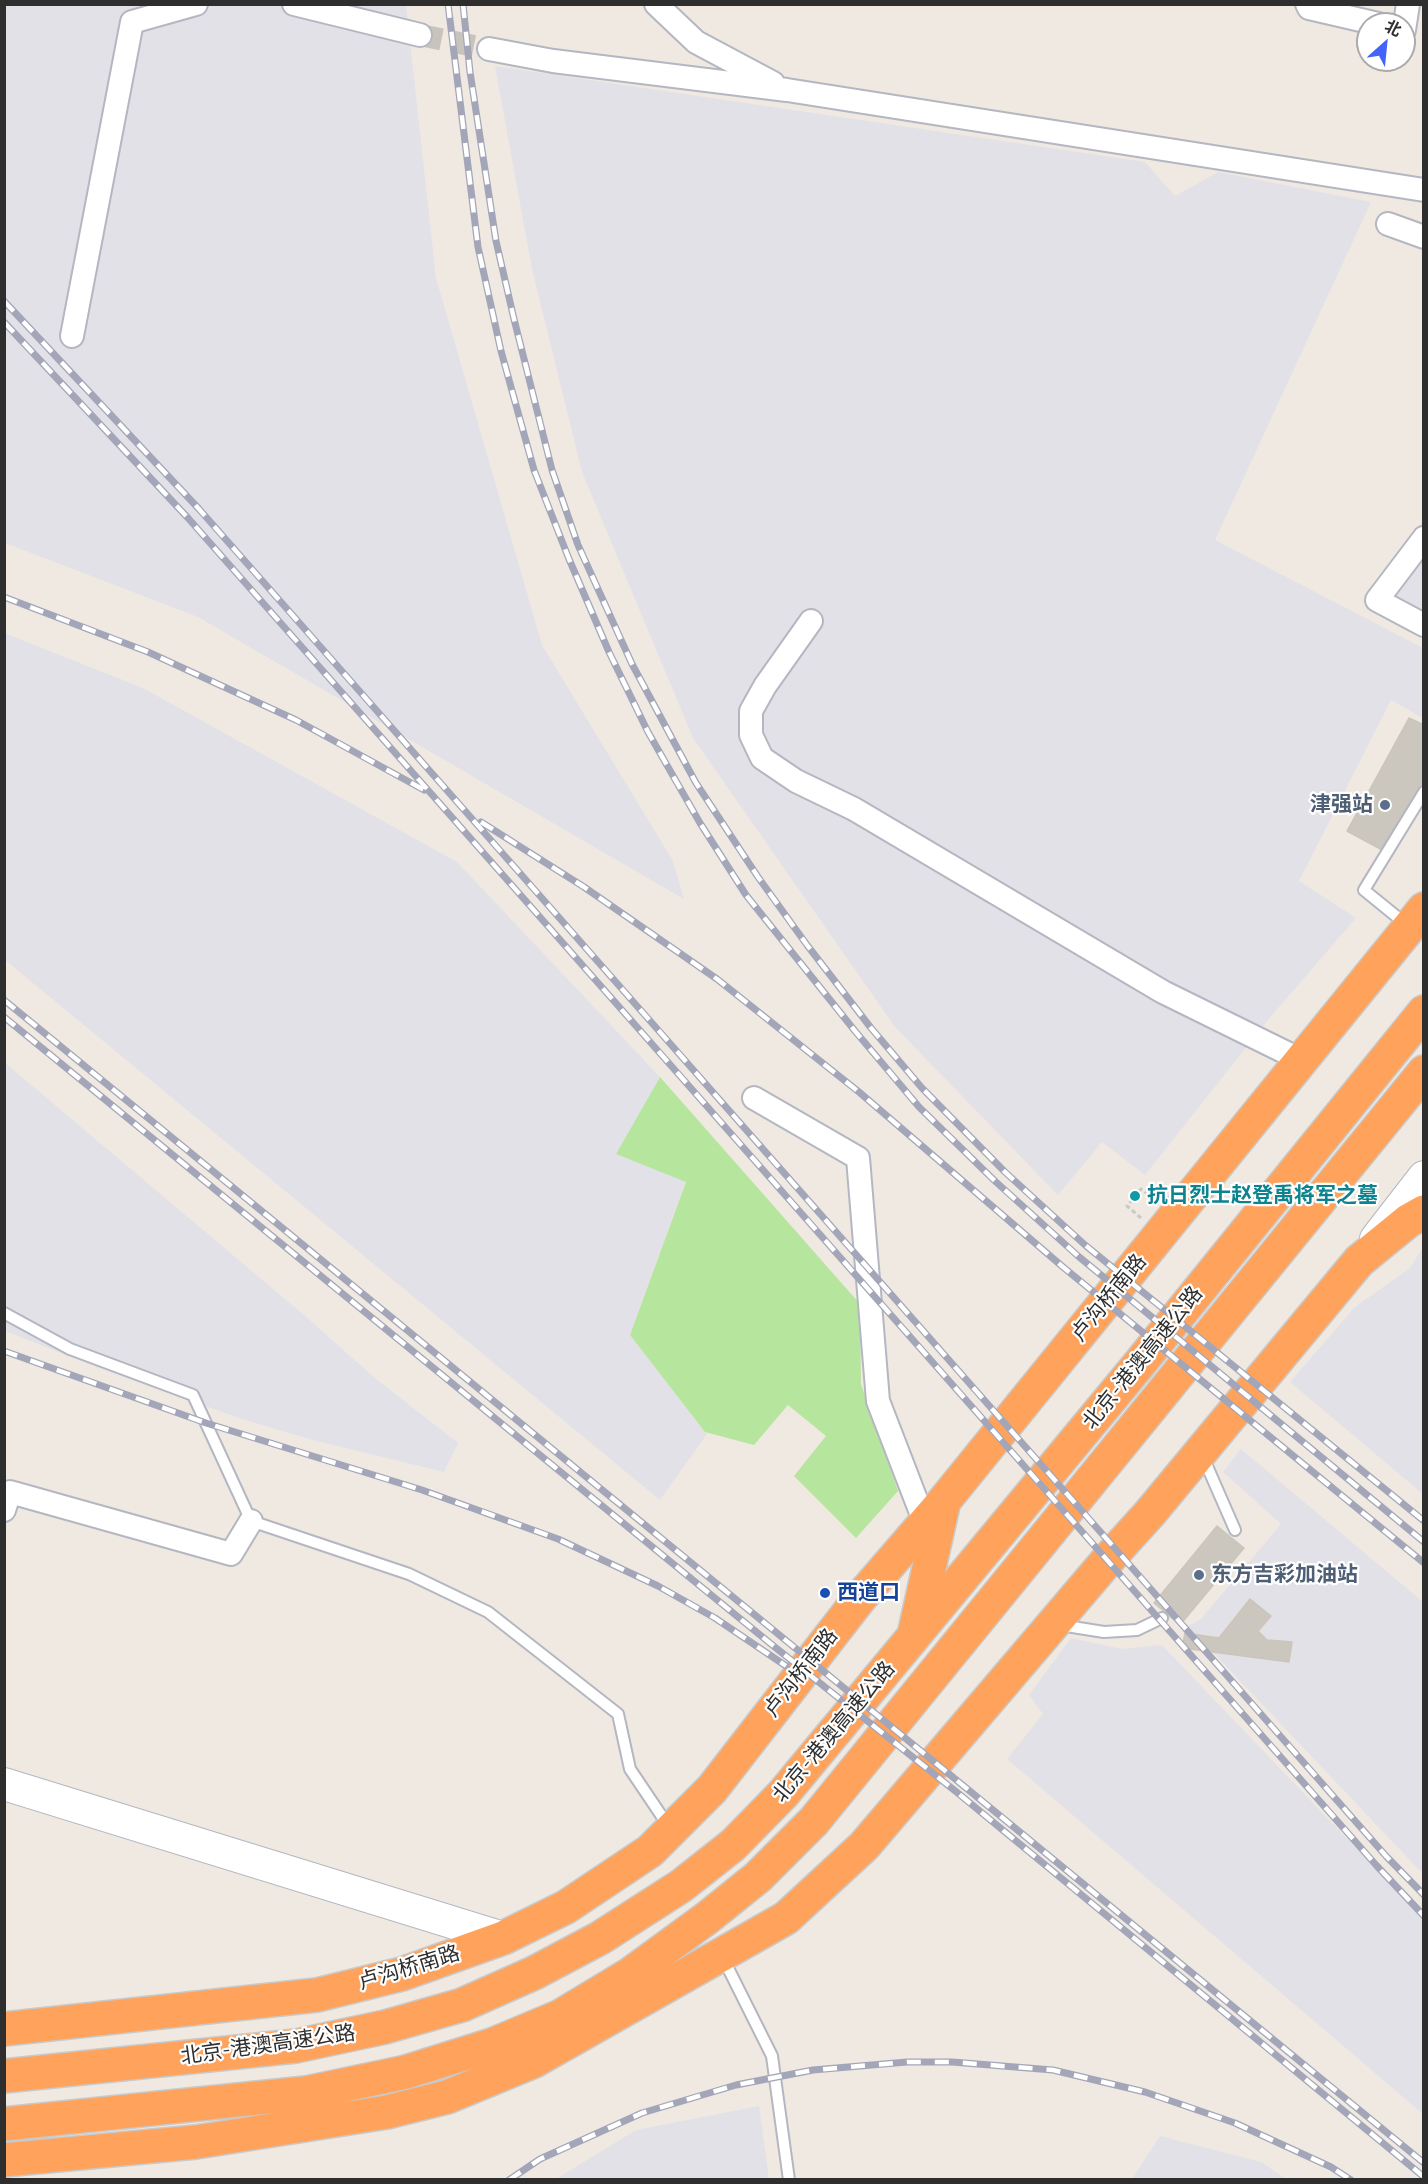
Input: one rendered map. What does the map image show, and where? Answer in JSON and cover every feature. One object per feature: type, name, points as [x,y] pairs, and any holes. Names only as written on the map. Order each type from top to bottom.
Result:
[{"type":"highway","name":"卢沟桥南路","points":[[4,2029],[317,1995],[402,1974],[503,1938],[566,1908],[650,1851],[712,1789],[860,1598],[934,1512],[1416,918]]},
{"type":"highway","name":"北京-港澳高速公路","points":[[4,2076],[296,2046],[385,2027],[462,2005],[534,1973],[600,1938],[681,1886],[733,1845],[783,1794],[1140,1363],[1424,1012]]},
{"type":"highway","name":"北京-港澳高速公路","points":[[4,2124],[306,2093],[406,2072],[492,2046],[561,2016],[629,1975],[707,1918],[758,1877],[814,1821],[1424,1072]]},
{"type":"highway","points":[[4,2160],[196,2142],[387,2112],[447,2097],[534,2061],[786,1918],[864,1846],[1197,1456],[1359,1261],[1408,1221],[1424,1212]]},
{"type":"highway","points":[[914,1637],[934,1512]]},
{"type":"highway","points":[[629,1975],[786,1918]]},
{"type":"street","points":[[72,336],[132,22],[196,4]]},
{"type":"street","points":[[294,4],[420,35]]},
{"type":"street","points":[[656,4],[696,42],[787,90]]},
{"type":"street","points":[[1307,4],[1309,8],[1356,19]]},
{"type":"street","points":[[489,49],[553,61],[787,90],[1424,190]]},
{"type":"street","points":[[1388,224],[1424,237]]},
{"type":"street","points":[[1424,538],[1377,600],[1424,625]]},
{"type":"street","points":[[811,621],[765,686],[751,711],[751,735],[762,758],[796,781],[854,809],[1163,992],[1301,1060]]},
{"type":"street","points":[[754,1098],[858,1158],[878,1401],[934,1512]]},
{"type":"street","points":[[1359,1261],[1424,1177]]},
{"type":"street","points":[[4,1510],[10,1492],[231,1554],[251,1521]]},
{"type":"street","points":[[4,1784],[503,1938]]},
{"type":"lane","points":[[1416,918],[1364,890],[1424,792]]},
{"type":"lane","points":[[4,1313],[70,1349],[193,1395],[251,1521],[409,1574],[488,1612],[618,1714],[630,1769],[671,1830]]},
{"type":"lane","points":[[1197,1456],[1207,1466],[1235,1530]]},
{"type":"lane","points":[[1054,1623],[1104,1632],[1137,1630],[1162,1618]]},
{"type":"lane","points":[[721,1955],[772,2056],[789,2180]]},
{"type":"path","points":[[1142,1219],[1127,1206],[1141,1189],[1157,1201]]},
{"type":"shaded area","points":[[4,5],[406,5],[436,278],[542,645],[673,861],[684,899],[198,617],[5,543]]},
{"type":"shaded area","points":[[495,66],[1145,162],[1175,196],[1218,172],[1371,202],[1215,540],[1423,648],[1423,718],[1391,700],[1299,881],[1356,918],[1267,1021],[1145,1175],[1102,1142],[1058,1195],[895,1027],[693,738],[582,472],[532,269]]},
{"type":"shaded area","points":[[1423,521],[1423,632],[1373,593]]},
{"type":"shaded area","points":[[4,633],[143,688],[457,862],[660,1077],[616,1154],[686,1181],[630,1335],[707,1434],[660,1500],[5,960]]},
{"type":"shaded area","points":[[4,1062],[305,1316],[375,1378],[458,1443],[444,1472],[313,1440],[242,1419],[104,1370],[5,1331]]},
{"type":"shaded area","points":[[1423,1247],[1423,1494],[1290,1382],[1355,1307],[1410,1268]]},
{"type":"shaded area","points":[[1241,1449],[1423,1602],[1423,1874],[1188,1626],[1201,1619],[1281,1524],[1223,1472]]},
{"type":"shaded area","points":[[1071,1638],[1122,1649],[1162,1645],[1423,1918],[1423,2114],[1007,1759],[1043,1714],[1029,1695]]},
{"type":"shaded area","points":[[759,2106],[769,2179],[556,2179],[636,2130]]},
{"type":"shaded area","points":[[1160,2136],[1261,2162],[1286,2179],[1132,2179]]},
{"type":"green space","points":[[660,1077],[860,1304],[861,1384],[898,1491],[856,1538],[794,1476],[826,1436],[788,1405],[754,1445],[705,1432],[630,1335],[686,1182],[616,1154]]},
{"type":"building","name":"津强站","points":[[1409,718],[1424,725],[1424,780],[1384,851],[1347,831]]},
{"type":"building","name":"东方吉彩加油站","points":[[1217,1526],[1244,1548],[1180,1625],[1154,1603]]},
{"type":"building","points":[[1250,1599],[1271,1616],[1258,1631],[1267,1640],[1292,1642],[1289,1662],[1182,1648],[1185,1633],[1219,1638]]},
{"type":"tunnel","points":[[420,35],[489,49]]},
{"type":"railway","points":[[448,4],[478,247],[501,351],[534,470],[609,652],[648,732],[700,823],[746,895],[919,1107],[996,1182],[1078,1256],[1424,1542]]},
{"type":"railway","points":[[463,4],[470,72],[496,241],[552,470],[578,545],[632,664],[696,783],[758,877],[807,945],[871,1028],[922,1088],[1005,1172],[1085,1245],[1424,1521]]},
{"type":"railway","points":[[4,301],[199,509],[1386,1856],[1424,1895]]},
{"type":"railway","points":[[4,322],[188,518],[1376,1865],[1424,1916]]},
{"type":"railway","points":[[4,597],[148,652],[296,720],[424,790]]},
{"type":"railway","points":[[481,822],[584,887],[717,979],[859,1092],[1063,1267],[1424,1563]]},
{"type":"railway","points":[[4,1000],[1424,2163]]},
{"type":"railway","points":[[4,1017],[776,1648],[959,1794],[1424,2177]]},
{"type":"railway","points":[[4,1351],[206,1423],[422,1490],[558,1539],[658,1586],[715,1618],[786,1666]]},
{"type":"railway","points":[[509,2180],[540,2159],[642,2113],[736,2085],[813,2070],[907,2062],[952,2062],[1053,2070],[1145,2092],[1235,2123],[1331,2167],[1351,2180]]},
{"type":"place","name":"津强站","points":[[1385,805]]},
{"type":"place","name":"抗日烈士赵登禹将军之墓","points":[[1135,1196]]},
{"type":"place","name":"东方吉彩加油站","points":[[1199,1575]]},
{"type":"place","name":"西道口","points":[[825,1593]]}]
